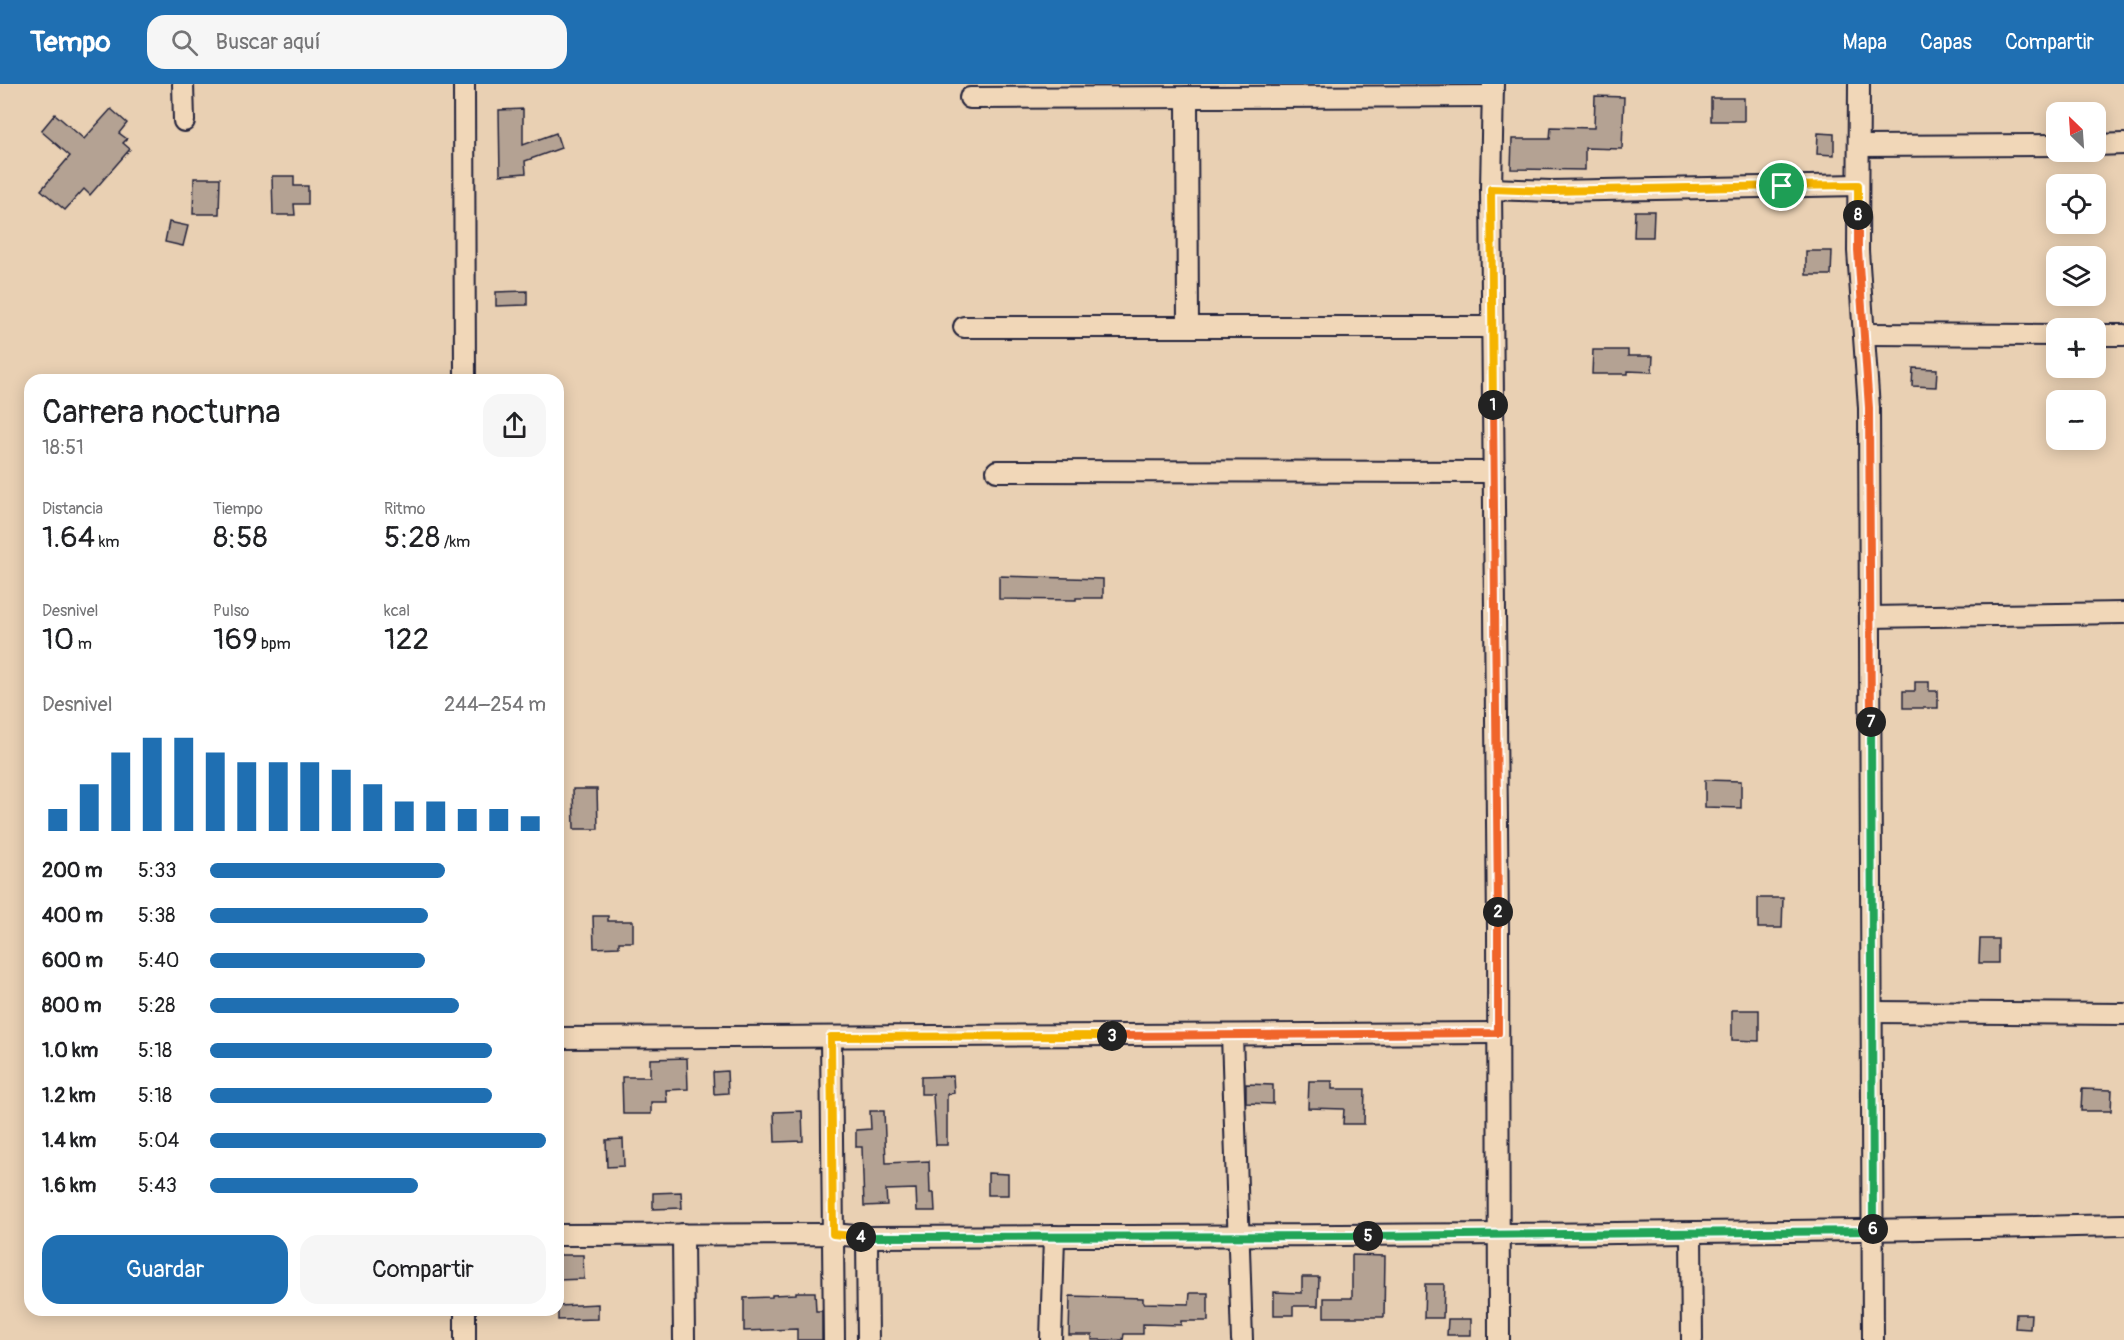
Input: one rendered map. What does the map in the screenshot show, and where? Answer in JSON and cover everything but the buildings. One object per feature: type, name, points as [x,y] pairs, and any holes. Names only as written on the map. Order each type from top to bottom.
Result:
[{"type":"street","points":[[183,84],[184,121]]},
{"type":"street","points":[[464,84],[465,374]]},
{"type":"street","points":[[1859,84],[1858,250],[1869,408],[1873,1340]]},
{"type":"street","points":[[969,98],[1187,97],[1493,90],[1491,189],[1498,1033],[1498,1340]]},
{"type":"street","points":[[1187,97],[1188,327]]},
{"type":"street","points":[[2106,145],[2124,144]]},
{"type":"street","points":[[1859,146],[2046,145]]},
{"type":"street","points":[[1491,189],[1551,191],[1858,185]]},
{"type":"street","points":[[964,327],[1492,327]]},
{"type":"street","points":[[1864,334],[2046,335]]},
{"type":"street","points":[[2106,335],[2124,335]]},
{"type":"street","points":[[997,471],[1494,472]]},
{"type":"street","points":[[1870,617],[2124,613]]},
{"type":"street","points":[[1872,1012],[2124,1014]]},
{"type":"street","points":[[564,1038],[1498,1033]]},
{"type":"street","points":[[1232,1035],[1242,1340]]},
{"type":"street","points":[[831,1037],[834,1340]]},
{"type":"street","points":[[564,1235],[1498,1236],[2124,1225]]},
{"type":"street","points":[[1691,1233],[1692,1340]]},
{"type":"street","points":[[683,1234],[684,1340]]},
{"type":"street","points":[[1051,1340],[1054,1236]]},
{"type":"street","points":[[867,1237],[868,1340]]},
{"type":"street","points":[[465,1316],[465,1340]]},
{"type":"route","points":[[1858,185],[1858,250],[1869,408],[1873,1231],[1498,1236],[867,1237],[833,1234],[831,1037],[1498,1033],[1491,189],[1551,191],[1782,186],[1858,185]]}]
